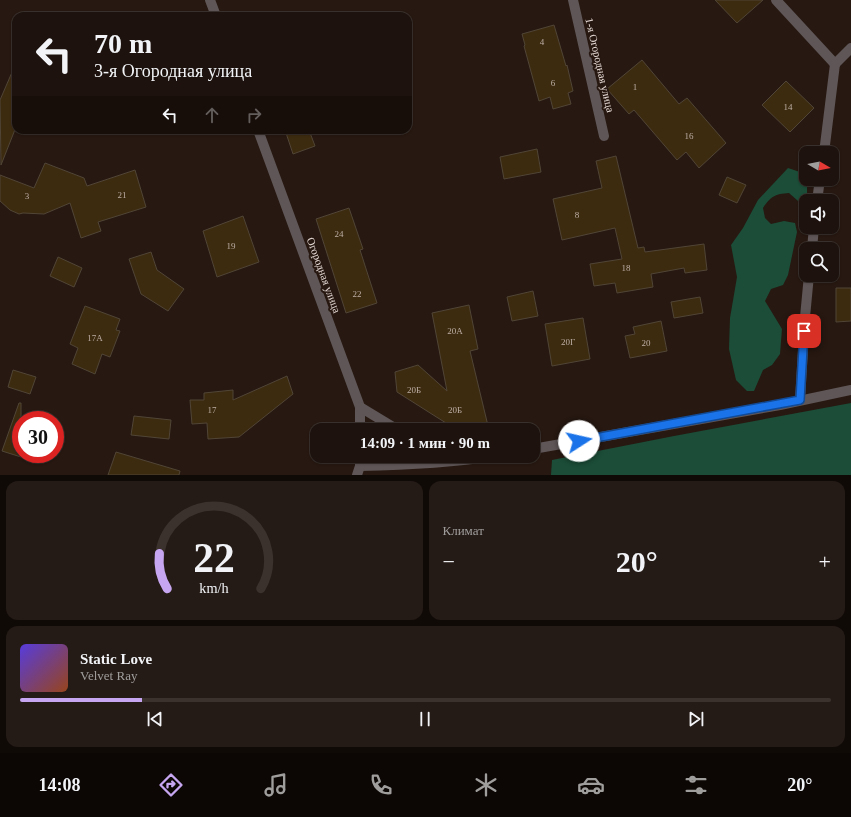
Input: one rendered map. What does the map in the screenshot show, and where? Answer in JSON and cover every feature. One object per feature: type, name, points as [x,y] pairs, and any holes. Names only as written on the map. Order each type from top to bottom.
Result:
[{"type":"street","points":[[210,0],[214,12]]},
{"type":"street","name":"1-я Огородная улица","points":[[573,0],[604,136]]},
{"type":"street","points":[[776,0],[835,64]]},
{"type":"street","points":[[825,146],[835,64],[851,48]]},
{"type":"street","name":"Огородная улица","points":[[259,134],[360,407],[360,423]]},
{"type":"street","points":[[800,400],[804,317],[808,282]]},
{"type":"street","points":[[540,448],[851,390]]},
{"type":"street","points":[[360,407],[386,423]]},
{"type":"street","points":[[359,466],[433,463]]},
{"type":"green space","points":[[788,168],[799,172],[799,186],[807,186],[807,194],[799,194],[799,201],[789,193],[780,194],[771,198],[763,208],[765,218],[771,224],[784,221],[795,223],[797,232],[788,275],[783,285],[771,289],[765,301],[782,329],[780,354],[772,365],[763,370],[754,391],[747,391],[736,380],[729,349],[730,318],[737,277],[731,245],[743,228],[758,200]]},
{"type":"green space","points":[[851,403],[851,475],[551,475],[552,460]]},
{"type":"building","points":[[715,0],[763,0],[737,23]]},
{"type":"building","points":[[554,25],[566,66],[567,65],[573,91],[568,93],[571,104],[553,109],[550,97],[539,101],[522,34]]},
{"type":"building","points":[[642,60],[679,104],[687,98],[726,143],[699,168],[686,152],[677,160],[634,110],[629,114],[607,89]]},
{"type":"building","points":[[12,72],[12,134],[13,134],[1,165],[0,100]]},
{"type":"building","points":[[786,81],[814,108],[790,132],[762,105]]},
{"type":"building","points":[[286,134],[310,134],[315,146],[293,154]]},
{"type":"building","points":[[537,149],[541,172],[504,179],[500,157]]},
{"type":"building","points":[[616,156],[638,248],[644,247],[645,252],[704,244],[707,270],[685,273],[684,268],[651,274],[653,287],[617,293],[615,283],[594,286],[590,264],[622,259],[615,228],[562,240],[553,199],[602,188],[596,161]]},
{"type":"building","points":[[45,163],[84,178],[87,186],[135,170],[146,207],[98,222],[101,231],[81,238],[70,203],[44,214],[19,214],[10,210],[0,201],[0,175],[34,188]]},
{"type":"building","points":[[727,177],[746,185],[737,203],[719,195]]},
{"type":"building","points":[[349,208],[363,249],[360,250],[377,303],[346,313],[316,219]]},
{"type":"building","points":[[243,216],[259,262],[217,277],[203,231]]},
{"type":"building","points":[[151,252],[157,270],[184,289],[168,311],[141,294],[129,259]]},
{"type":"building","points":[[58,257],[82,268],[74,287],[50,276]]},
{"type":"building","points":[[836,288],[851,288],[851,321],[836,322]]},
{"type":"building","points":[[533,291],[538,316],[512,321],[507,297]]},
{"type":"building","points":[[700,297],[703,313],[674,318],[671,302]]},
{"type":"building","points":[[469,305],[478,349],[470,351],[487,423],[446,423],[397,392],[395,372],[418,365],[447,391],[432,313]]},
{"type":"building","points":[[85,306],[120,319],[116,330],[120,331],[110,357],[102,354],[95,374],[72,364],[78,348],[70,344]]},
{"type":"building","points":[[583,318],[590,359],[552,366],[545,324]]},
{"type":"building","points":[[661,321],[667,351],[630,358],[625,336],[635,334],[633,327]]},
{"type":"building","points":[[13,370],[36,377],[30,394],[8,387]]},
{"type":"building","points":[[287,376],[293,394],[239,437],[208,439],[207,423],[192,424],[190,400],[204,400],[204,393],[233,390],[233,400]]},
{"type":"building","points":[[19,403],[21,403],[21,411],[16,411]]},
{"type":"building","points":[[134,416],[171,420],[169,439],[131,435]]},
{"type":"building","points":[[12,423],[12,454],[2,451]]},
{"type":"building","points":[[116,452],[180,471],[179,475],[108,475]]},
{"type":"route","points":[[579,441],[780,405],[800,400],[804,331]]}]
